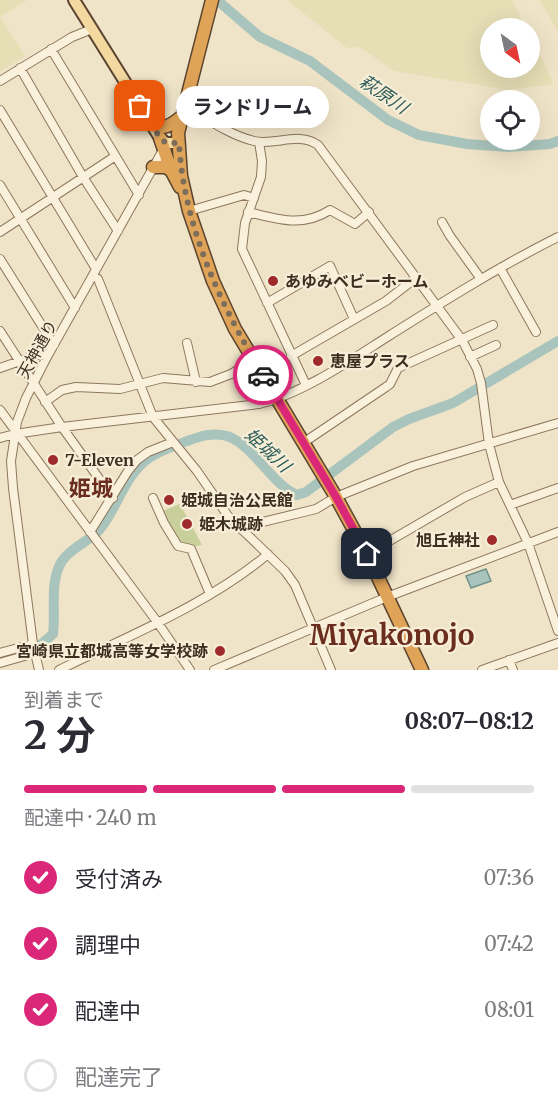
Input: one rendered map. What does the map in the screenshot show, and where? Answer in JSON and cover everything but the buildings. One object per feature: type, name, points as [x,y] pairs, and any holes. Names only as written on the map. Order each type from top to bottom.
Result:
[{"type":"highway","points":[[212,0],[180,118],[179,143],[189,211],[223,304],[367,554],[422,670]]},
{"type":"highway","points":[[152,125],[161,128],[168,127],[180,118]]},
{"type":"highway","points":[[161,144],[171,170],[185,196]]},
{"type":"highway","points":[[153,167],[165,167],[171,170]]},
{"type":"main road","points":[[74,0],[152,125],[161,144],[179,143]]},
{"type":"street","points":[[0,81],[72,37],[92,29]]},
{"type":"street","points":[[51,49],[139,195]]},
{"type":"street","points":[[20,68],[118,231]]},
{"type":"street","points":[[184,105],[237,136],[259,142],[298,138],[312,141],[323,151],[369,212],[462,340],[481,382],[489,444],[499,482],[528,543],[558,632]]},
{"type":"street","points":[[0,110],[95,272],[153,417],[197,471],[228,516],[285,570],[295,585],[331,670]]},
{"type":"street","points":[[259,142],[262,161],[261,177],[248,212],[242,249],[306,385]]},
{"type":"street","name":"天神通り","points":[[39,670],[34,650],[13,488],[11,460],[19,416],[47,357],[139,195],[161,144]]},
{"type":"street","points":[[0,232],[114,157]]},
{"type":"street","points":[[0,185],[75,308]]},
{"type":"street","points":[[189,211],[244,195],[254,198]]},
{"type":"street","points":[[248,212],[283,220],[300,221],[318,218],[330,210],[355,224],[369,212]]},
{"type":"street","points":[[442,222],[481,279]]},
{"type":"street","points":[[0,438],[62,427],[278,400],[339,367],[481,279],[558,237]]},
{"type":"street","points":[[0,259],[54,345]]},
{"type":"street","points":[[267,303],[330,266],[354,319]]},
{"type":"street","points":[[500,268],[536,332]]},
{"type":"street","points":[[291,356],[386,301],[417,278]]},
{"type":"street","points":[[303,443],[390,384],[398,368],[493,325]]},
{"type":"street","points":[[0,331],[45,402],[112,498]]},
{"type":"street","points":[[187,343],[196,382]]},
{"type":"street","points":[[470,357],[496,345]]},
{"type":"street","points":[[0,368],[40,354],[47,357]]},
{"type":"street","points":[[45,402],[62,390],[76,387],[120,389],[163,378],[210,382],[231,374],[254,360]]},
{"type":"street","points":[[0,410],[15,434],[158,623],[190,670]]},
{"type":"street","points":[[242,530],[250,525],[316,509],[336,497],[413,466],[558,423]]},
{"type":"street","points":[[90,532],[137,460],[173,442]]},
{"type":"street","points":[[367,554],[465,496],[499,482]]},
{"type":"street","points":[[510,505],[558,488]]},
{"type":"street","points":[[153,498],[178,546],[191,549],[210,594]]},
{"type":"street","points":[[214,670],[387,597],[558,532]]},
{"type":"street","points":[[59,670],[158,623],[248,571],[268,554]]},
{"type":"street","points":[[482,670],[558,643]]},
{"type":"street","points":[[0,653],[34,650]]},
{"type":"street","points":[[0,663],[34,650]]},
{"type":"street","points":[[509,660],[513,670]]},
{"type":"shaded area","points":[[0,0],[27,0],[0,17]]},
{"type":"shaded area","points":[[287,0],[512,0],[521,18],[480,18],[480,78],[540,78],[540,55],[554,84],[508,90],[394,71],[360,47],[347,48]]},
{"type":"shaded area","points":[[540,0],[558,0],[558,32]]},
{"type":"shaded area","points":[[0,17],[25,56],[0,72]]},
{"type":"green space","points":[[180,504],[202,545],[193,546],[180,543],[171,533],[160,512]]},
{"type":"water","points":[[486,569],[491,581],[471,588],[466,576]]},
{"type":"waterway","name":"萩原川","points":[[217,0],[260,37],[310,61],[388,120],[419,135],[467,144],[508,147],[550,144],[558,141]]},
{"type":"waterway","name":"姫城川","points":[[0,658],[39,646],[53,634],[54,587],[62,561],[100,529],[134,473],[153,455],[202,436],[217,434],[227,436],[246,447],[278,482],[297,495],[306,492],[393,427],[453,403],[558,341]]},
{"type":"way so far","points":[[140,106],[160,138],[166,143],[179,143],[185,196],[213,281],[235,329],[263,375]]},
{"type":"place","name":"ランドリーム","points":[[140,106]]},
{"type":"place","name":"あゆみベビーホーム","points":[[273,281]]},
{"type":"place","name":"恵屋プラス","points":[[318,361]]},
{"type":"place","name":"7-Eleven","points":[[53,460]]},
{"type":"place","name":"姫城自治公民館","points":[[169,500]]},
{"type":"place","name":"姫木城跡","points":[[187,524]]},
{"type":"place","name":"旭丘神社","points":[[492,540]]},
{"type":"place","name":"宮崎県立都城高等女学校跡","points":[[220,651]]},
{"type":"district","name":"姫城","points":[[91,488]]},
{"type":"district","name":"Miyakonojo","points":[[392,635]]},
{"type":"route","points":[[263,375],[336,497],[367,554]]}]
